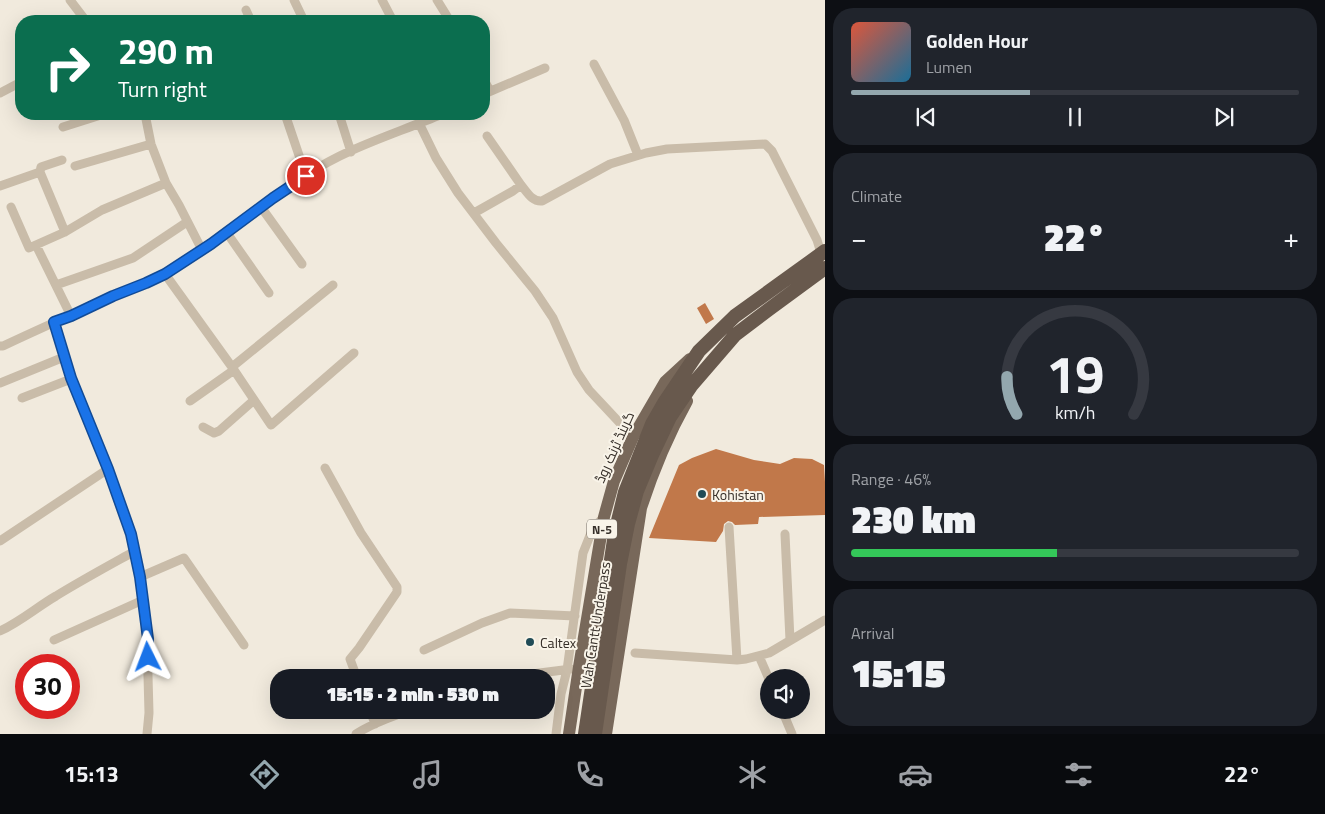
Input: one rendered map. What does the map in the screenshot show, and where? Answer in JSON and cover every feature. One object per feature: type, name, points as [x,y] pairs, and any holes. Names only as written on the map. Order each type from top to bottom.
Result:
[{"type":"highway","name":"گرینڈ ٹرنک روڈ","points":[[699,351],[735,316],[824,254]]},
{"type":"highway","name":"N-5","points":[[710,362],[735,335],[825,268]]},
{"type":"highway","name":"Wah Cantt Underpass","points":[[585,734],[615,533],[625,492],[652,424],[699,351]]},
{"type":"highway","name":"Wah Cantt Underpass","points":[[595,734],[620,564],[637,491],[670,417],[710,362]]},
{"type":"main road","name":"گرینڈ ٹرنک روڈ","points":[[569,734],[573,669],[604,517],[614,481],[633,437],[664,382],[699,351]]},
{"type":"main road","name":"N-5","points":[[606,734],[641,508],[658,459],[710,362]]},
{"type":"street","points":[[70,0],[81,15]]},
{"type":"street","points":[[294,0],[301,15]]},
{"type":"street","points":[[382,0],[390,15]]},
{"type":"street","points":[[437,0],[446,15]]},
{"type":"street","points":[[246,10],[248,15]]},
{"type":"street","points":[[594,64],[624,120],[638,156]]},
{"type":"street","points":[[490,91],[545,68]]},
{"type":"street","points":[[0,93],[15,85]]},
{"type":"street","points":[[63,127],[85,120]]},
{"type":"street","points":[[146,120],[151,144],[166,183],[202,250]]},
{"type":"street","points":[[287,120],[306,176]]},
{"type":"street","points":[[340,120],[350,152]]},
{"type":"street","points":[[0,346],[165,274],[329,162],[428,120]]},
{"type":"street","points":[[419,124],[436,158],[458,193],[496,244],[535,291],[553,318],[577,372],[589,390],[633,437]]},
{"type":"street","points":[[487,136],[532,199],[537,201],[542,201],[610,164],[638,156],[667,149],[765,144],[772,151],[824,254]]},
{"type":"street","points":[[74,166],[151,144]]},
{"type":"street","points":[[62,160],[41,167],[40,172],[65,232]]},
{"type":"street","points":[[0,186],[40,172]]},
{"type":"street","points":[[11,207],[29,248],[65,232],[102,210],[166,183]]},
{"type":"street","points":[[474,213],[513,191],[521,184]]},
{"type":"street","points":[[261,207],[302,264]]},
{"type":"street","points":[[56,286],[133,258],[187,222]]},
{"type":"street","points":[[227,233],[269,293]]},
{"type":"street","points":[[36,244],[71,316]]},
{"type":"street","points":[[165,274],[271,425],[354,353]]},
{"type":"street","points":[[190,401],[233,369],[333,285]]},
{"type":"street","points":[[54,322],[71,378],[108,469],[131,534],[140,577],[148,639],[149,713],[147,734]]},
{"type":"street","points":[[0,383],[64,357]]},
{"type":"street","points":[[22,398],[71,378]]},
{"type":"street","points":[[203,427],[214,433],[219,431],[254,400]]},
{"type":"street","points":[[325,468],[361,533],[397,587],[398,592],[360,648],[350,659],[354,669]]},
{"type":"street","points":[[0,541],[108,469]]},
{"type":"street","points":[[556,734],[561,694],[573,669],[575,616],[583,553],[593,528],[604,517]]},
{"type":"street","points":[[729,527],[737,660]]},
{"type":"street","points":[[785,534],[790,640]]},
{"type":"street","points":[[0,631],[134,551]]},
{"type":"street","points":[[140,577],[184,558],[244,645]]},
{"type":"street","points":[[54,640],[143,600]]},
{"type":"street","points":[[424,650],[482,623],[510,613],[575,616]]},
{"type":"street","points":[[635,653],[737,660],[769,653],[825,620]]},
{"type":"street","points":[[759,656],[765,669]]},
{"type":"street","points":[[555,671],[573,669]]},
{"type":"street","points":[[373,719],[375,724]]},
{"type":"street","points":[[356,734],[388,719]]},
{"type":"street","points":[[786,719],[792,734]]},
{"type":"building","points":[[705,303],[714,319],[706,324],[697,308]]},
{"type":"building","points":[[716,449],[754,460],[780,464],[794,458],[812,459],[824,465],[825,515],[759,517],[758,524],[735,525],[728,521],[724,524],[723,531],[716,542],[649,538],[679,465]]},
{"type":"place","name":"Kohistan","points":[[702,494]]},
{"type":"place","name":"Caltex","points":[[530,642]]},
{"type":"route","points":[[148,657],[148,639],[140,577],[131,534],[108,469],[71,378],[54,322],[165,274],[227,233],[306,176]]}]
